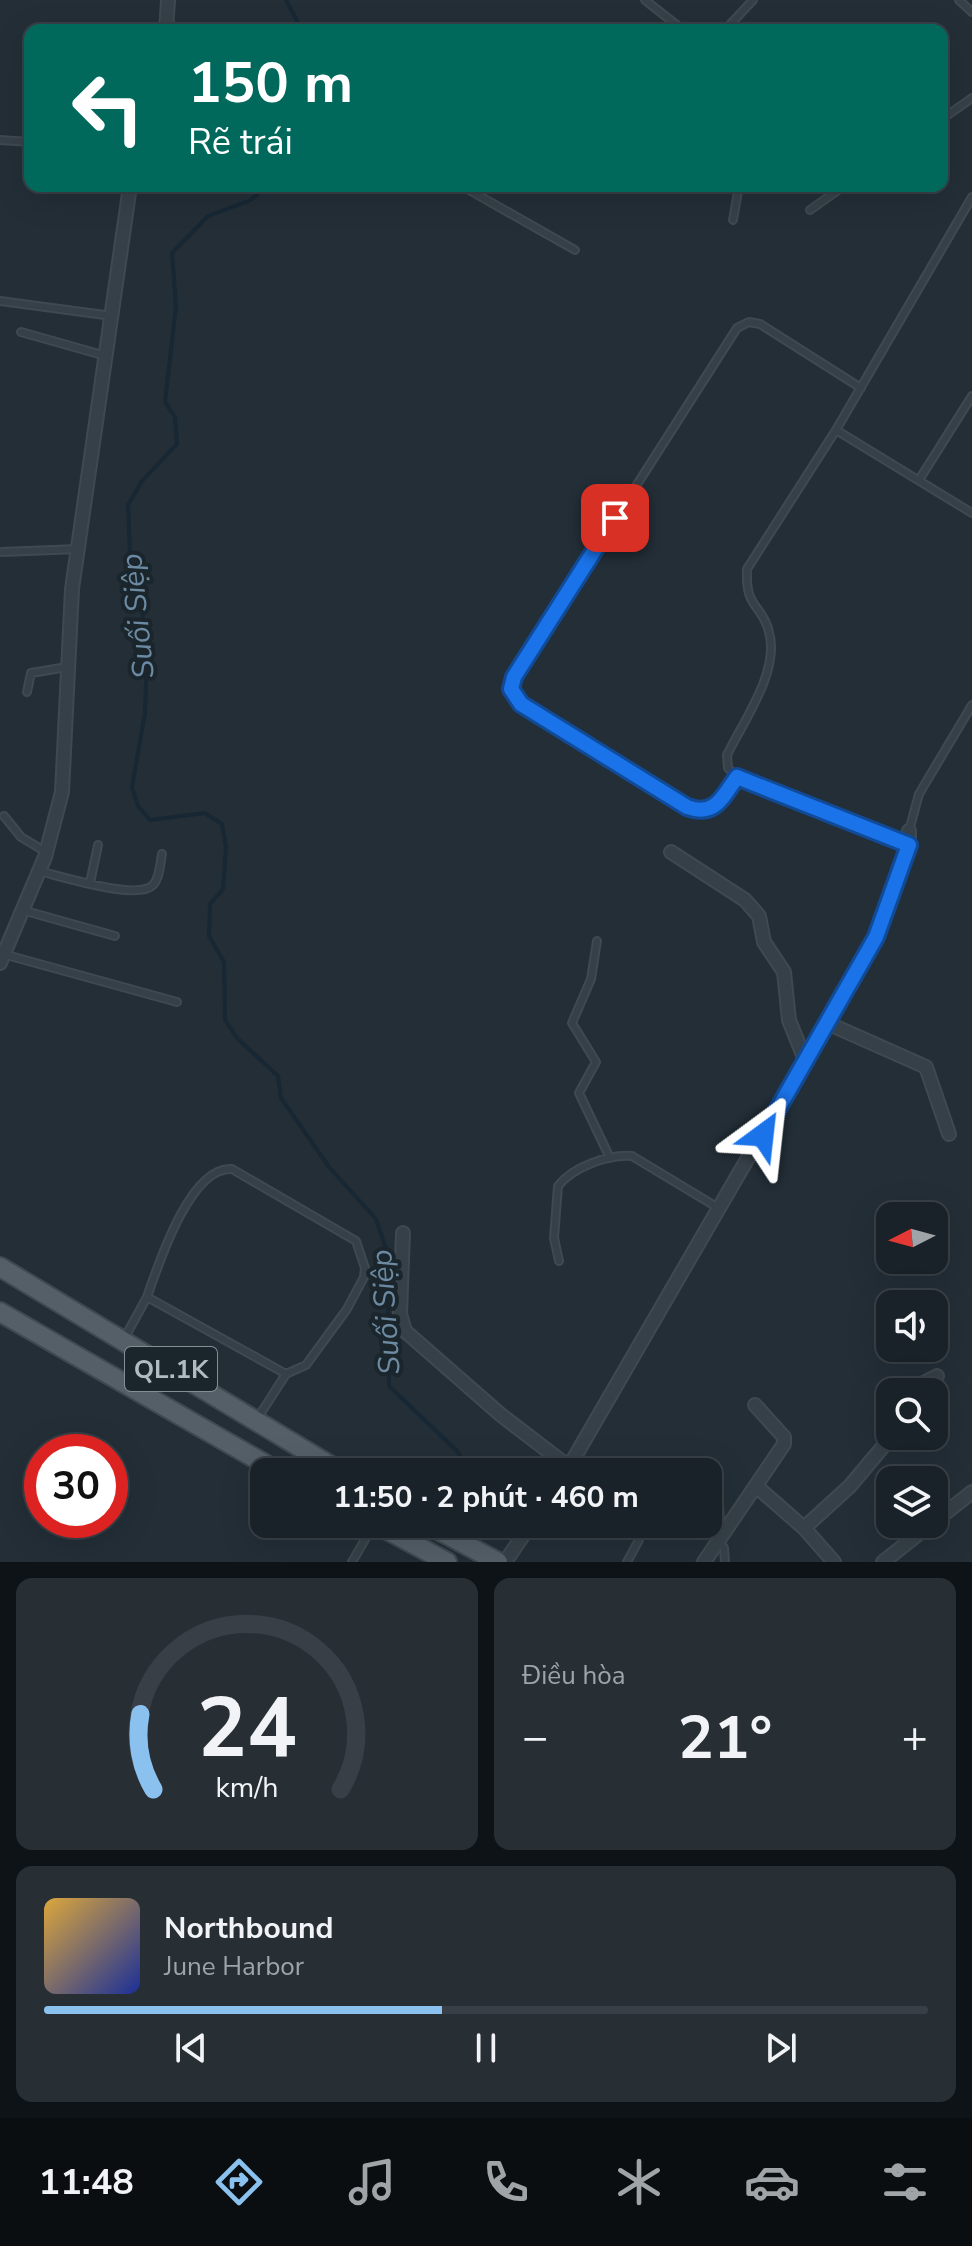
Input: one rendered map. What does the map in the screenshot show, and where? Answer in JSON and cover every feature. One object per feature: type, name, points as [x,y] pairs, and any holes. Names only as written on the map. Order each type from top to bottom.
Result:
[{"type":"main road","name":"QL.1K","points":[[0,1267],[319,1458]]},
{"type":"main road","name":"QL.1K","points":[[0,1312],[255,1458]]},
{"type":"main road","points":[[401,1538],[447,1562]]},
{"type":"main road","points":[[453,1538],[498,1562]]},
{"type":"street","points":[[166,24],[168,0]]},
{"type":"street","points":[[1,957],[39,871],[62,792],[78,549],[129,192]]},
{"type":"street","points":[[574,1458],[876,937],[909,845],[909,831]]},
{"type":"street","points":[[671,852],[745,900],[759,916],[764,942],[784,972],[787,1008],[805,1060]]},
{"type":"street","points":[[827,1023],[926,1067],[949,1134]]},
{"type":"street","points":[[403,1233],[400,1314],[405,1331],[554,1458]]},
{"type":"street","points":[[933,1378],[937,1376]]},
{"type":"street","points":[[722,1535],[784,1444],[784,1437],[755,1405]]},
{"type":"street","points":[[804,1528],[850,1486],[880,1450]]},
{"type":"street","points":[[756,1486],[804,1528],[834,1562]]},
{"type":"street","points":[[948,1511],[972,1492]]},
{"type":"street","points":[[505,1562],[521,1538]]},
{"type":"street","points":[[704,1562],[720,1538]]},
{"type":"street","points":[[883,1562],[914,1538]]},
{"type":"lane","points":[[645,0],[675,24]]},
{"type":"lane","points":[[731,24],[753,0]]},
{"type":"lane","points":[[959,0],[972,12]]},
{"type":"lane","points":[[948,115],[972,98]]},
{"type":"lane","points":[[0,140],[24,142]]},
{"type":"lane","points":[[473,192],[575,250]]},
{"type":"lane","points":[[733,220],[738,192]]},
{"type":"lane","points":[[810,210],[836,192]]},
{"type":"lane","points":[[909,845],[737,777],[728,768],[727,755],[765,677],[772,652],[769,629],[752,605],[746,589],[747,569],[836,430],[972,197]]},
{"type":"lane","points":[[0,301],[112,316]]},
{"type":"lane","points":[[737,777],[715,808],[702,812],[687,807],[521,704],[511,689],[514,677],[737,328],[749,322],[760,324],[861,388]]},
{"type":"lane","points":[[21,332],[106,356]]},
{"type":"lane","points":[[919,480],[972,396]]},
{"type":"lane","points":[[836,430],[972,513]]},
{"type":"lane","points":[[2,552],[78,549]]},
{"type":"lane","points":[[27,692],[31,673],[68,667]]},
{"type":"lane","points":[[909,831],[919,794],[972,705]]},
{"type":"lane","points":[[4,816],[21,837],[46,852]]},
{"type":"lane","points":[[90,883],[98,845]]},
{"type":"lane","points":[[39,871],[90,883],[143,890],[152,886],[158,875],[162,854]]},
{"type":"lane","points":[[22,910],[115,936]]},
{"type":"lane","points":[[597,941],[591,979],[572,1023],[594,1054],[594,1070],[579,1093],[610,1158]]},
{"type":"lane","points":[[1,957],[177,1002]]},
{"type":"lane","points":[[559,1261],[554,1238],[558,1186],[573,1174],[610,1158],[620,1155],[641,1160],[720,1209]]},
{"type":"lane","points":[[123,1341],[147,1297],[180,1216],[203,1179],[222,1169],[232,1169],[356,1241],[364,1277],[347,1309],[306,1365],[286,1374],[257,1419]]},
{"type":"lane","points":[[147,1297],[286,1374]]},
{"type":"lane","points":[[352,1562],[367,1538]]},
{"type":"lane","points":[[720,1538],[725,1562]]},
{"type":"lane","points":[[627,1562],[639,1540]]},
{"type":"waterway","name":"Suối Siệp","points":[[286,0],[299,24]]},
{"type":"waterway","name":"Suối Siệp","points":[[260,192],[251,200],[208,216],[172,253],[176,306],[165,402],[175,417],[177,444],[142,481],[128,505],[131,576],[142,610],[147,656],[145,713],[132,787],[138,806],[150,820],[205,813],[222,824],[226,847],[223,889],[210,904],[209,936],[224,962],[225,1020],[237,1038],[278,1076],[281,1098],[329,1167],[376,1219],[387,1252],[389,1386],[461,1458]]},
{"type":"route","points":[[615,518],[514,677],[511,689],[521,704],[687,807],[702,812],[715,808],[737,777],[909,845],[876,937],[763,1135]]}]
